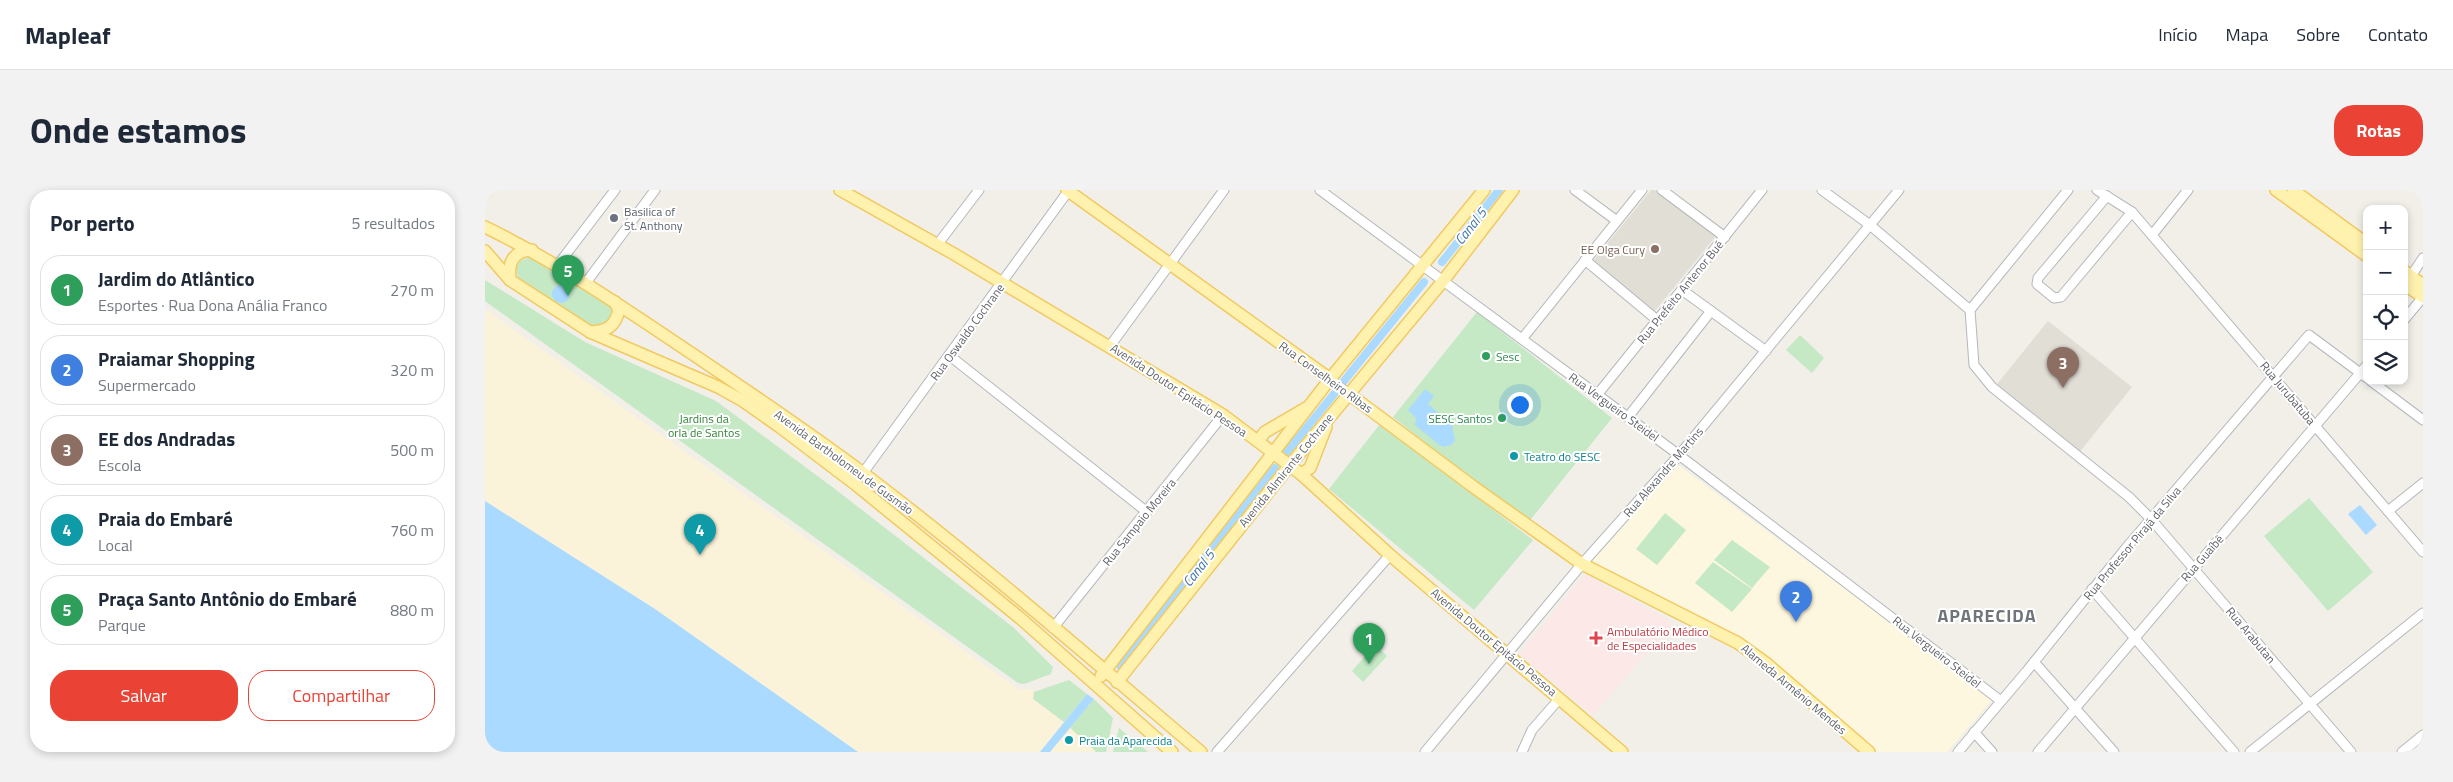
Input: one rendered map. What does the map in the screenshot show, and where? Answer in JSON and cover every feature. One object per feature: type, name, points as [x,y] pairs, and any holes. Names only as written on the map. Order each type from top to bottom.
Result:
[{"type":"main road","name":"Avenida Doutor Epitácio Pessoa","points":[[840,190],[1110,346],[1223,415],[1301,474],[1391,555],[1622,752]]},
{"type":"main road","name":"Rua Conselheiro Ribas","points":[[1068,190],[1331,380]]},
{"type":"main road","name":"Avenida Almirante Cochrane","points":[[1117,682],[1282,459],[1312,405],[1425,267],[1484,190]]},
{"type":"main road","name":"Avenida Almirante Cochrane","points":[[1095,683],[1282,459],[1330,417],[1513,190]]},
{"type":"main road","points":[[2277,190],[2363,253]]},
{"type":"main road","points":[[2293,190],[2363,241]]},
{"type":"main road","name":"Avenida Bartholomeu de Gusmão","points":[[485,227],[532,250],[615,302],[741,387],[863,473],[957,548],[1201,752]]},
{"type":"main road","points":[[510,280],[509,267],[512,259],[518,252],[532,250]]},
{"type":"main road","name":"Avenida Bartholomeu de Gusmão","points":[[485,251],[510,280],[590,332],[718,387],[743,401],[855,484],[1021,618],[1172,752]]},
{"type":"main road","points":[[2408,278],[2423,285]]},
{"type":"main road","points":[[2408,279],[2423,297]]},
{"type":"main road","points":[[590,332],[609,329],[615,323],[619,310],[615,302]]},
{"type":"main road","name":"Rua Conselheiro Ribas","points":[[1348,393],[1475,488],[1582,564]]},
{"type":"main road","points":[[1258,441],[1265,432],[1312,405]]},
{"type":"main road","points":[[1301,474],[1310,468],[1330,417]]},
{"type":"main road","name":"Alameda Armênio Mendes","points":[[1582,564],[1738,643],[1780,674],[1869,752]]},
{"type":"street","points":[[557,266],[615,190]]},
{"type":"street","points":[[585,284],[655,190]]},
{"type":"street","points":[[937,245],[979,190]]},
{"type":"street","name":"Rua Oswaldo Cochrane","points":[[863,473],[1003,284],[1068,190]]},
{"type":"street","points":[[1110,346],[1168,264],[1224,190]]},
{"type":"street","name":"Rua Vergueiro Steidel","points":[[1320,190],[1679,455],[2001,700]]},
{"type":"street","points":[[1575,190],[1617,221]]},
{"type":"street","points":[[1522,339],[1643,190]]},
{"type":"street","points":[[1661,190],[1725,237]]},
{"type":"street","name":"Rua Prefeito Antenor Bué","points":[[1597,395],[1763,190]]},
{"type":"street","points":[[1822,190],[1870,225],[1970,310],[2068,190]]},
{"type":"street","name":"Rua Alexandre Martins","points":[[1425,752],[1582,564],[1679,455],[1899,190]]},
{"type":"street","name":"Rua Jurubatuba","points":[[2097,190],[2132,212],[2423,552]]},
{"type":"street","points":[[2152,235],[2189,190]]},
{"type":"street","points":[[2107,196],[2038,278],[2037,284],[2053,298],[2061,297],[2132,212]]},
{"type":"street","points":[[2408,275],[2423,258]]},
{"type":"street","points":[[1585,260],[1657,320]]},
{"type":"street","points":[[1682,290],[1765,351]]},
{"type":"street","points":[[2408,315],[2423,297]]},
{"type":"street","name":"Rua Arabutan","points":[[1970,310],[1973,365],[1992,387],[2129,497],[2151,518],[2351,752]]},
{"type":"street","points":[[1628,417],[1711,312]]},
{"type":"street","name":"Rua Professor Pirajá da Silva","points":[[1957,752],[2034,662],[2151,518],[2309,335],[2363,376]]},
{"type":"street","points":[[950,356],[1147,512]]},
{"type":"street","name":"Rua Guaíbê","points":[[2038,752],[2194,567],[2316,426],[2363,376]]},
{"type":"street","name":"Rua Conselheiro Ribas","points":[[1331,380],[1348,393]]},
{"type":"street","points":[[2376,385],[2423,420]]},
{"type":"street","name":"Rua Sampaio Moreira","points":[[1053,628],[1223,415]]},
{"type":"street","points":[[2388,511],[2423,483]]},
{"type":"street","points":[[1217,752],[1391,555]]},
{"type":"street","points":[[2092,589],[2233,752]]},
{"type":"street","points":[[2250,752],[2423,614]]},
{"type":"street","points":[[2034,662],[2114,752]]},
{"type":"street","points":[[1522,752],[1532,730],[1560,698]]},
{"type":"street","points":[[1974,732],[1992,752]]},
{"type":"street","points":[[2402,752],[2423,735]]},
{"type":"shaded area","name":"EE Olga Cury","points":[[1651,190],[1655,190],[1716,236],[1654,312],[1593,261]]},
{"type":"shaded area","points":[[2048,321],[2132,387],[2078,454],[1994,388]]},
{"type":"shaded area","points":[[1674,462],[1989,696],[1991,701],[1947,752],[1875,752],[1737,638],[1591,564],[1590,561]]},
{"type":"shaded area","name":"Ambulatório Médico de Especialidades","points":[[1585,575],[1673,623],[1593,715],[1519,654]]},
{"type":"green space","points":[[533,258],[611,306],[613,315],[607,324],[594,327],[586,324],[525,286],[518,277],[517,268],[520,261]]},
{"type":"green space","name":"Jardins da orla de Santos","points":[[485,280],[585,342],[716,401],[835,489],[1014,628],[1053,667],[1051,674],[1024,684],[1018,683],[485,301]]},
{"type":"green space","name":"SESC Santos","points":[[1477,312],[1612,418],[1527,524],[1393,417]]},
{"type":"green space","points":[[1800,335],[1824,358],[1812,373],[1786,350]]},
{"type":"green space","points":[[1380,424],[1533,540],[1474,610],[1329,489]]},
{"type":"green space","points":[[2309,498],[2373,572],[2328,611],[2264,536]]},
{"type":"green space","points":[[1665,513],[1686,530],[1657,565],[1636,549]]},
{"type":"green space","points":[[1732,540],[1770,567],[1752,588],[1714,560]]},
{"type":"green space","points":[[1713,562],[1752,589],[1732,612],[1695,583]]},
{"type":"green space","points":[[1375,645],[1387,656],[1363,682],[1352,671]]},
{"type":"green space","points":[[1069,680],[1087,694],[1064,722],[1033,699],[1032,695],[1034,692]]},
{"type":"green space","points":[[1094,699],[1113,718],[1106,752],[1096,752],[1070,728]]},
{"type":"green space","points":[[1119,728],[1148,752],[1113,752]]},
{"type":"sand","points":[[485,309],[1018,689],[1029,689],[1034,692],[1033,699],[1067,725],[1096,752],[858,752],[655,609],[485,501]]},
{"type":"water","points":[[561,285],[567,288],[570,294],[567,300],[561,303],[555,300],[552,294],[555,288]]},
{"type":"water","points":[[1425,389],[1434,396],[1428,404],[1452,425],[1455,441],[1451,445],[1442,447],[1415,425],[1416,418],[1408,410]]},
{"type":"water","points":[[485,501],[655,609],[858,752],[485,752]]},
{"type":"water","points":[[2360,505],[2377,525],[2366,535],[2348,514]]},
{"type":"water","points":[[1087,694],[1094,699],[1050,752],[1040,752]]},
{"type":"waterway","name":"Canal 5","points":[[1442,262],[1499,190]]},
{"type":"waterway","name":"Canal 5","points":[[1344,381],[1424,282]]},
{"type":"waterway","name":"Canal 5","points":[[1287,452],[1334,394]]},
{"type":"waterway","name":"Canal 5","points":[[1121,667],[1275,468]]},
{"type":"place","name":"Basilica of St. Anthony","points":[[614,218]]},
{"type":"place","name":"EE Olga Cury","points":[[1655,249]]},
{"type":"place","name":"Praça Santo Antônio do Embaré","points":[[568,296]]},
{"type":"place","name":"Sesc","points":[[1486,356]]},
{"type":"place","name":"EE dos Andradas","points":[[2063,388]]},
{"type":"place","name":"SESC Santos","points":[[1502,418]]},
{"type":"place","name":"Teatro do SESC","points":[[1514,456]]},
{"type":"place","name":"Praia do Embaré","points":[[700,555]]},
{"type":"place","name":"Praiamar Shopping","points":[[1796,622]]},
{"type":"place","name":"Ambulatório Médico de Especialidades","points":[[1596,638]]},
{"type":"place","name":"Jardim do Atlântico","points":[[1369,664]]},
{"type":"place","name":"Praia da Aparecida","points":[[1069,740]]},
{"type":"district","name":"APARECIDA","points":[[1987,615]]}]
